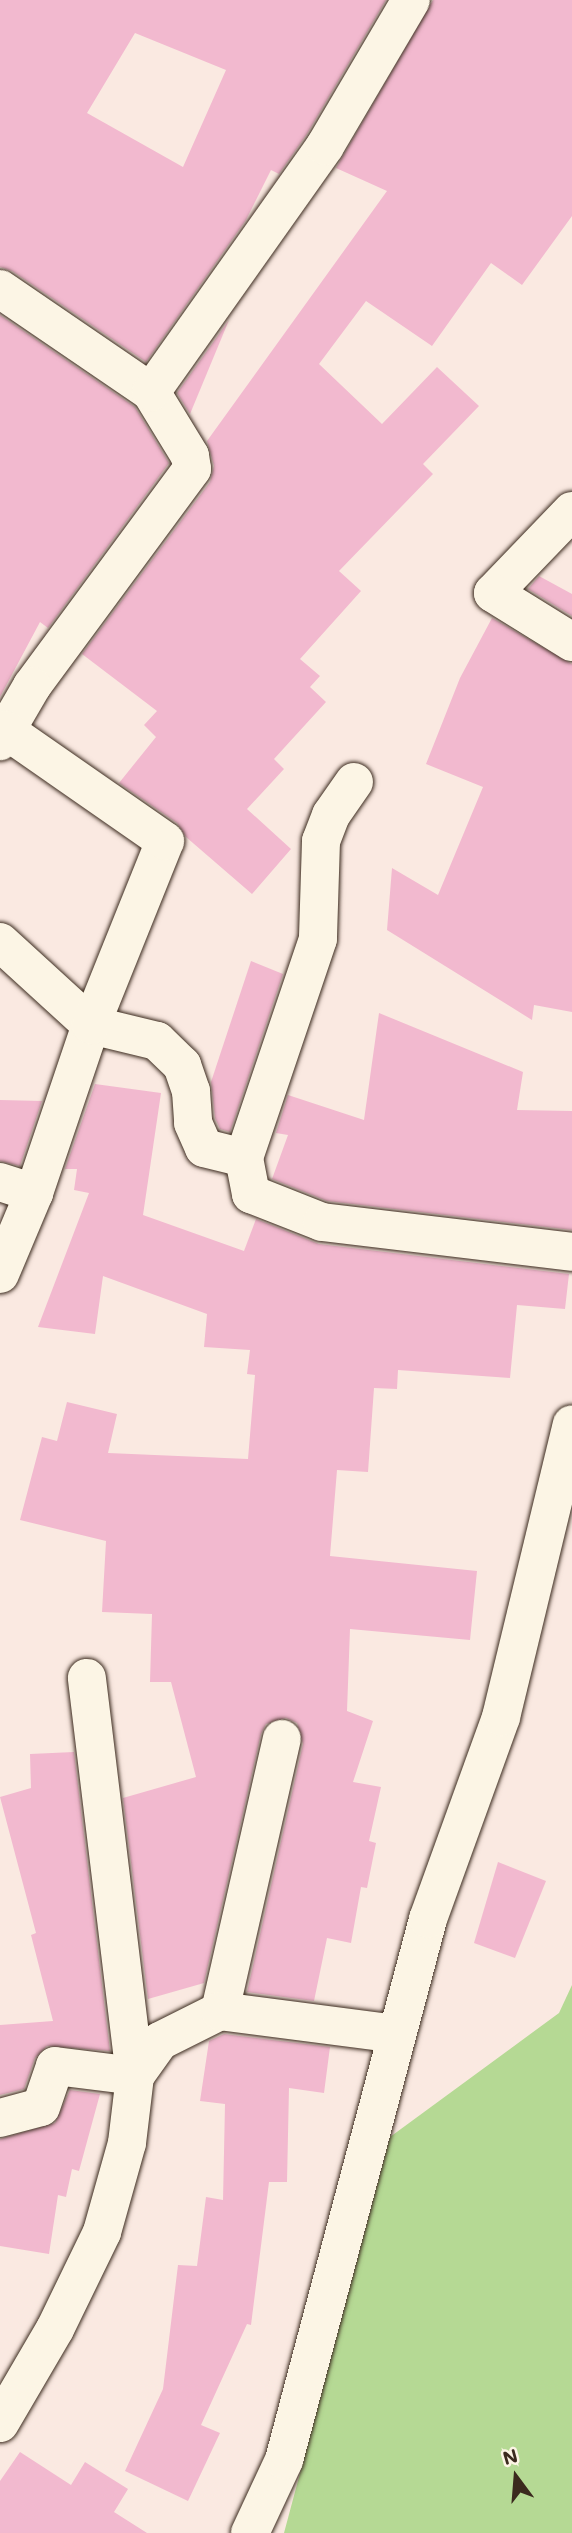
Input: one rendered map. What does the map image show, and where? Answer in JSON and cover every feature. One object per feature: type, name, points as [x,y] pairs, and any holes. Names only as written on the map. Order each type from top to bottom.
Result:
[{"type":"street","points":[[151,392],[325,146],[411,0]]},
{"type":"street","points":[[0,289],[151,392],[190,456],[192,469],[2,736],[165,841],[90,1025],[17,1188],[0,1274]]},
{"type":"street","points":[[572,511],[492,593],[572,642]]},
{"type":"street","points":[[354,782],[331,815],[321,841],[318,939],[244,1158],[251,1194],[322,1222],[572,1252]]},
{"type":"street","points":[[0,942],[90,1025],[157,1041],[182,1065],[191,1091],[192,1122],[204,1148],[244,1158]]},
{"type":"street","points":[[250,2533],[284,2460],[428,1919],[501,1717],[572,1424]]},
{"type":"street","points":[[0,2423],[55,2329],[102,2232],[127,2143],[135,2076],[87,1678]]},
{"type":"street","points":[[219,2011],[282,1739]]},
{"type":"street","points":[[135,2076],[160,2041],[219,2011],[397,2034]]},
{"type":"street","points":[[0,2118],[41,2107],[55,2066],[135,2076]]},
{"type":"green space","points":[[572,1985],[572,2533],[284,2533],[390,2137],[559,2013]]},
{"type":"building","points":[[0,0],[386,0],[307,134],[279,174],[271,170],[246,220],[146,362],[12,271],[0,267]],"holes":[[[135,33],[226,70],[183,167],[87,113]]]},
{"type":"building","points":[[433,0],[572,0],[572,216],[522,285],[491,263],[432,346],[366,301],[319,364],[382,424],[437,367],[479,406],[423,464],[433,474],[339,571],[361,591],[300,659],[320,676],[310,687],[326,702],[274,759],[284,769],[247,809],[291,849],[252,894],[186,837],[177,823],[119,783],[156,737],[144,725],[157,711],[82,654],[210,482],[214,466],[207,441],[387,191],[336,168]]},
{"type":"building","points":[[0,315],[135,407],[169,463],[48,628],[40,622],[0,697]]},
{"type":"building","points":[[229,320],[190,414],[177,393]]},
{"type":"building","points":[[539,576],[572,594],[572,616],[528,589]]},
{"type":"building","points":[[492,618],[572,664],[572,1012],[534,1005],[532,1020],[387,930],[392,868],[438,895],[483,787],[426,764],[460,678]]},
{"type":"building","points":[[251,961],[283,974],[230,1132],[220,1129],[215,1118],[211,1082]]},
{"type":"building","points":[[379,1013],[523,1072],[517,1110],[572,1111],[572,1230],[327,1201],[272,1179],[288,1135],[276,1133],[288,1095],[364,1120]]},
{"type":"building","points":[[95,1084],[161,1093],[143,1215],[244,1251],[256,1219],[319,1244],[569,1274],[565,1309],[517,1305],[510,1378],[398,1370],[397,1389],[374,1388],[368,1472],[337,1470],[330,1556],[477,1571],[470,1640],[350,1629],[347,1711],[373,1721],[353,1782],[381,1787],[369,1841],[376,1843],[367,1888],[361,1887],[351,1943],[327,1938],[314,2001],[247,1992],[303,1744],[297,1723],[286,1718],[266,1724],[261,1734],[204,1983],[148,1999],[123,1798],[196,1777],[171,1682],[150,1682],[152,1614],[102,1612],[106,1541],[20,1520],[42,1437],[57,1441],[67,1402],[117,1414],[108,1453],[248,1459],[255,1375],[247,1374],[250,1350],[204,1347],[207,1314],[103,1276],[95,1334],[38,1327],[89,1193],[74,1190],[77,1169],[65,1169]]},
{"type":"building","points":[[0,1100],[42,1101],[20,1166],[0,1161]]},
{"type":"building","points":[[74,1752],[110,2051],[47,2046],[35,2058],[24,2089],[0,2095],[0,2025],[53,2021],[31,1935],[36,1933],[0,1797],[31,1788],[30,1754]]},
{"type":"building","points":[[498,1862],[546,1881],[515,1958],[474,1943]]},
{"type":"building","points":[[224,2034],[330,2047],[324,2093],[289,2088],[287,2182],[269,2182],[251,2325],[247,2324],[201,2425],[220,2433],[188,2501],[125,2471],[163,2389],[178,2265],[197,2266],[206,2197],[223,2200],[225,2104],[200,2101],[209,2041]]},
{"type":"building","points":[[70,2090],[100,2094],[79,2171],[72,2169],[66,2197],[58,2195],[49,2254],[0,2246],[0,2139],[55,2123]]},
{"type":"building","points":[[20,2452],[71,2485],[85,2462],[128,2489],[114,2512],[147,2533],[0,2533],[0,2481]]}]
